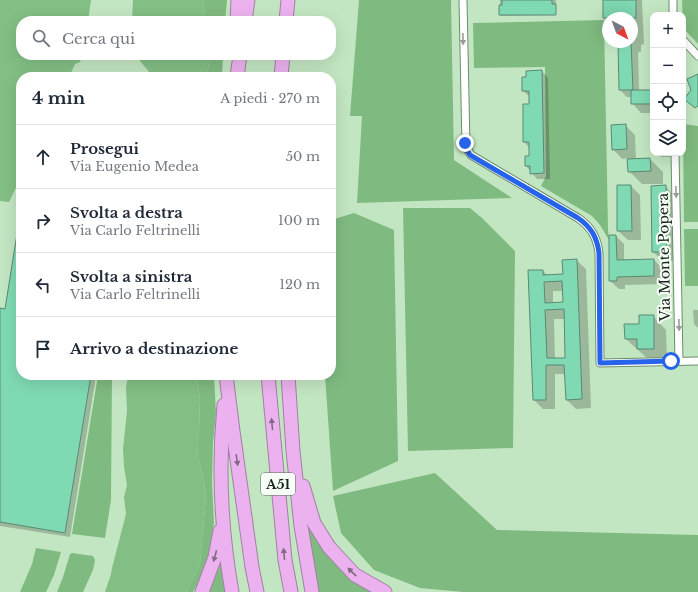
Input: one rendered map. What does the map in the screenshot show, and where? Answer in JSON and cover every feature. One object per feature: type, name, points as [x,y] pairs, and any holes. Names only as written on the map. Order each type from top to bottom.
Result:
[{"type":"highway","points":[[238,0],[238,16]]},
{"type":"highway","points":[[246,16],[248,0]]},
{"type":"highway","points":[[286,16],[288,0]]},
{"type":"highway","points":[[237,72],[239,60]]},
{"type":"highway","points":[[281,72],[283,60]]},
{"type":"highway","points":[[226,380],[221,447],[222,519],[232,592]]},
{"type":"highway","name":"A51","points":[[226,380],[252,567],[257,592]]},
{"type":"highway","name":"A51","points":[[268,380],[285,560],[291,592]]},
{"type":"highway","points":[[288,380],[293,451],[301,526],[312,592]]},
{"type":"highway","points":[[293,451],[314,523],[329,547],[355,575],[385,592]]},
{"type":"highway","points":[[202,592],[215,557],[222,519]]},
{"type":"street","points":[[463,0],[466,146],[470,155],[578,218],[590,229],[598,244],[599,253],[600,363],[698,361]]},
{"type":"street","points":[[673,0],[673,12]]},
{"type":"street","points":[[686,43],[698,56]]},
{"type":"street","name":"Via Monte Popera","points":[[675,156],[679,361]]},
{"type":"green space","points":[[0,0],[91,0],[89,16],[16,16],[16,60],[81,60],[80,62],[75,64],[71,72],[16,72],[16,187],[9,202],[0,201]]},
{"type":"green space","points":[[133,0],[203,0],[205,16],[132,16]]},
{"type":"green space","points":[[203,0],[227,0],[225,16],[205,16]]},
{"type":"green space","points":[[359,0],[451,0],[454,160],[512,198],[357,203],[362,116],[350,116]]},
{"type":"green space","points":[[682,0],[698,0],[698,44],[686,31],[686,12],[682,12]]},
{"type":"green space","points":[[602,20],[602,48],[605,48],[609,240],[600,225],[592,216],[541,186],[546,176],[545,67],[474,68],[473,23]]},
{"type":"green space","points":[[139,60],[209,60],[208,72],[149,72]]},
{"type":"green space","points":[[209,60],[223,60],[222,72],[208,72]]},
{"type":"green space","points":[[686,124],[698,126],[698,222],[684,222],[683,156],[686,156]]},
{"type":"green space","points":[[403,208],[470,208],[515,251],[513,448],[408,451]]},
{"type":"green space","points":[[354,213],[394,230],[398,461],[333,491],[325,380],[336,380],[336,218]]},
{"type":"green space","points":[[684,229],[698,229],[698,286],[685,286]]},
{"type":"green space","points":[[97,380],[112,380],[111,500],[105,538],[72,534]]},
{"type":"green space","points":[[127,380],[198,380],[200,400],[197,443],[198,457],[204,480],[206,497],[200,563],[186,592],[105,592],[126,514],[124,497],[127,485],[123,449],[127,411]]},
{"type":"green space","points":[[198,380],[214,380],[216,413],[213,443],[212,482],[214,523],[206,568],[193,592],[186,592],[200,563],[206,497],[204,480],[198,457],[197,443],[200,400]]},
{"type":"green space","points":[[435,473],[497,530],[698,535],[698,592],[463,592],[420,588],[374,570],[341,533],[333,496]]},
{"type":"green space","points":[[305,508],[375,592],[319,592]]},
{"type":"green space","points":[[36,548],[61,552],[54,575],[46,592],[20,592],[32,564]]},
{"type":"green space","points":[[70,554],[93,556],[95,560],[93,570],[83,592],[57,592]]},
{"type":"green space","points":[[220,559],[223,559],[229,592],[209,592],[219,566]]},
{"type":"building","points":[[502,0],[552,0],[552,4],[556,4],[556,15],[499,15],[499,5],[502,5]]},
{"type":"building","points":[[603,0],[636,0],[636,12],[603,12]]},
{"type":"building","points":[[618,48],[631,48],[633,90],[619,90]]},
{"type":"building","points":[[542,70],[544,173],[530,174],[530,166],[525,166],[525,156],[529,156],[529,142],[523,142],[523,104],[529,104],[529,91],[522,91],[522,77],[526,77],[526,71]]},
{"type":"building","points":[[698,74],[698,106],[695,108],[686,101],[686,96],[691,90],[687,79]]},
{"type":"building","points":[[631,90],[650,90],[650,104],[631,104]]},
{"type":"building","points":[[626,124],[627,149],[612,150],[611,125]]},
{"type":"building","points":[[650,158],[651,171],[628,172],[627,159]]},
{"type":"building","points":[[617,185],[631,185],[632,231],[617,231]]},
{"type":"building","points":[[666,185],[667,252],[652,252],[651,186]]},
{"type":"building","points":[[609,235],[616,235],[617,260],[654,259],[654,276],[617,277],[617,281],[609,281]]},
{"type":"building","points":[[16,240],[16,380],[90,380],[65,533],[0,522],[0,308],[5,309]]},
{"type":"building","points":[[577,259],[582,399],[566,400],[564,365],[546,365],[546,400],[533,400],[528,270],[543,270],[543,275],[563,274],[562,260]],"holes":[[[562,281],[563,302],[545,303],[544,282]],[[564,309],[565,358],[547,358],[545,310]]]},
{"type":"building","points":[[639,315],[654,315],[654,349],[637,349],[637,339],[625,339],[624,324],[639,324]]},
{"type":"route","points":[[465,143],[470,155],[578,218],[584,222],[595,236],[599,253],[600,363],[671,361]]}]
